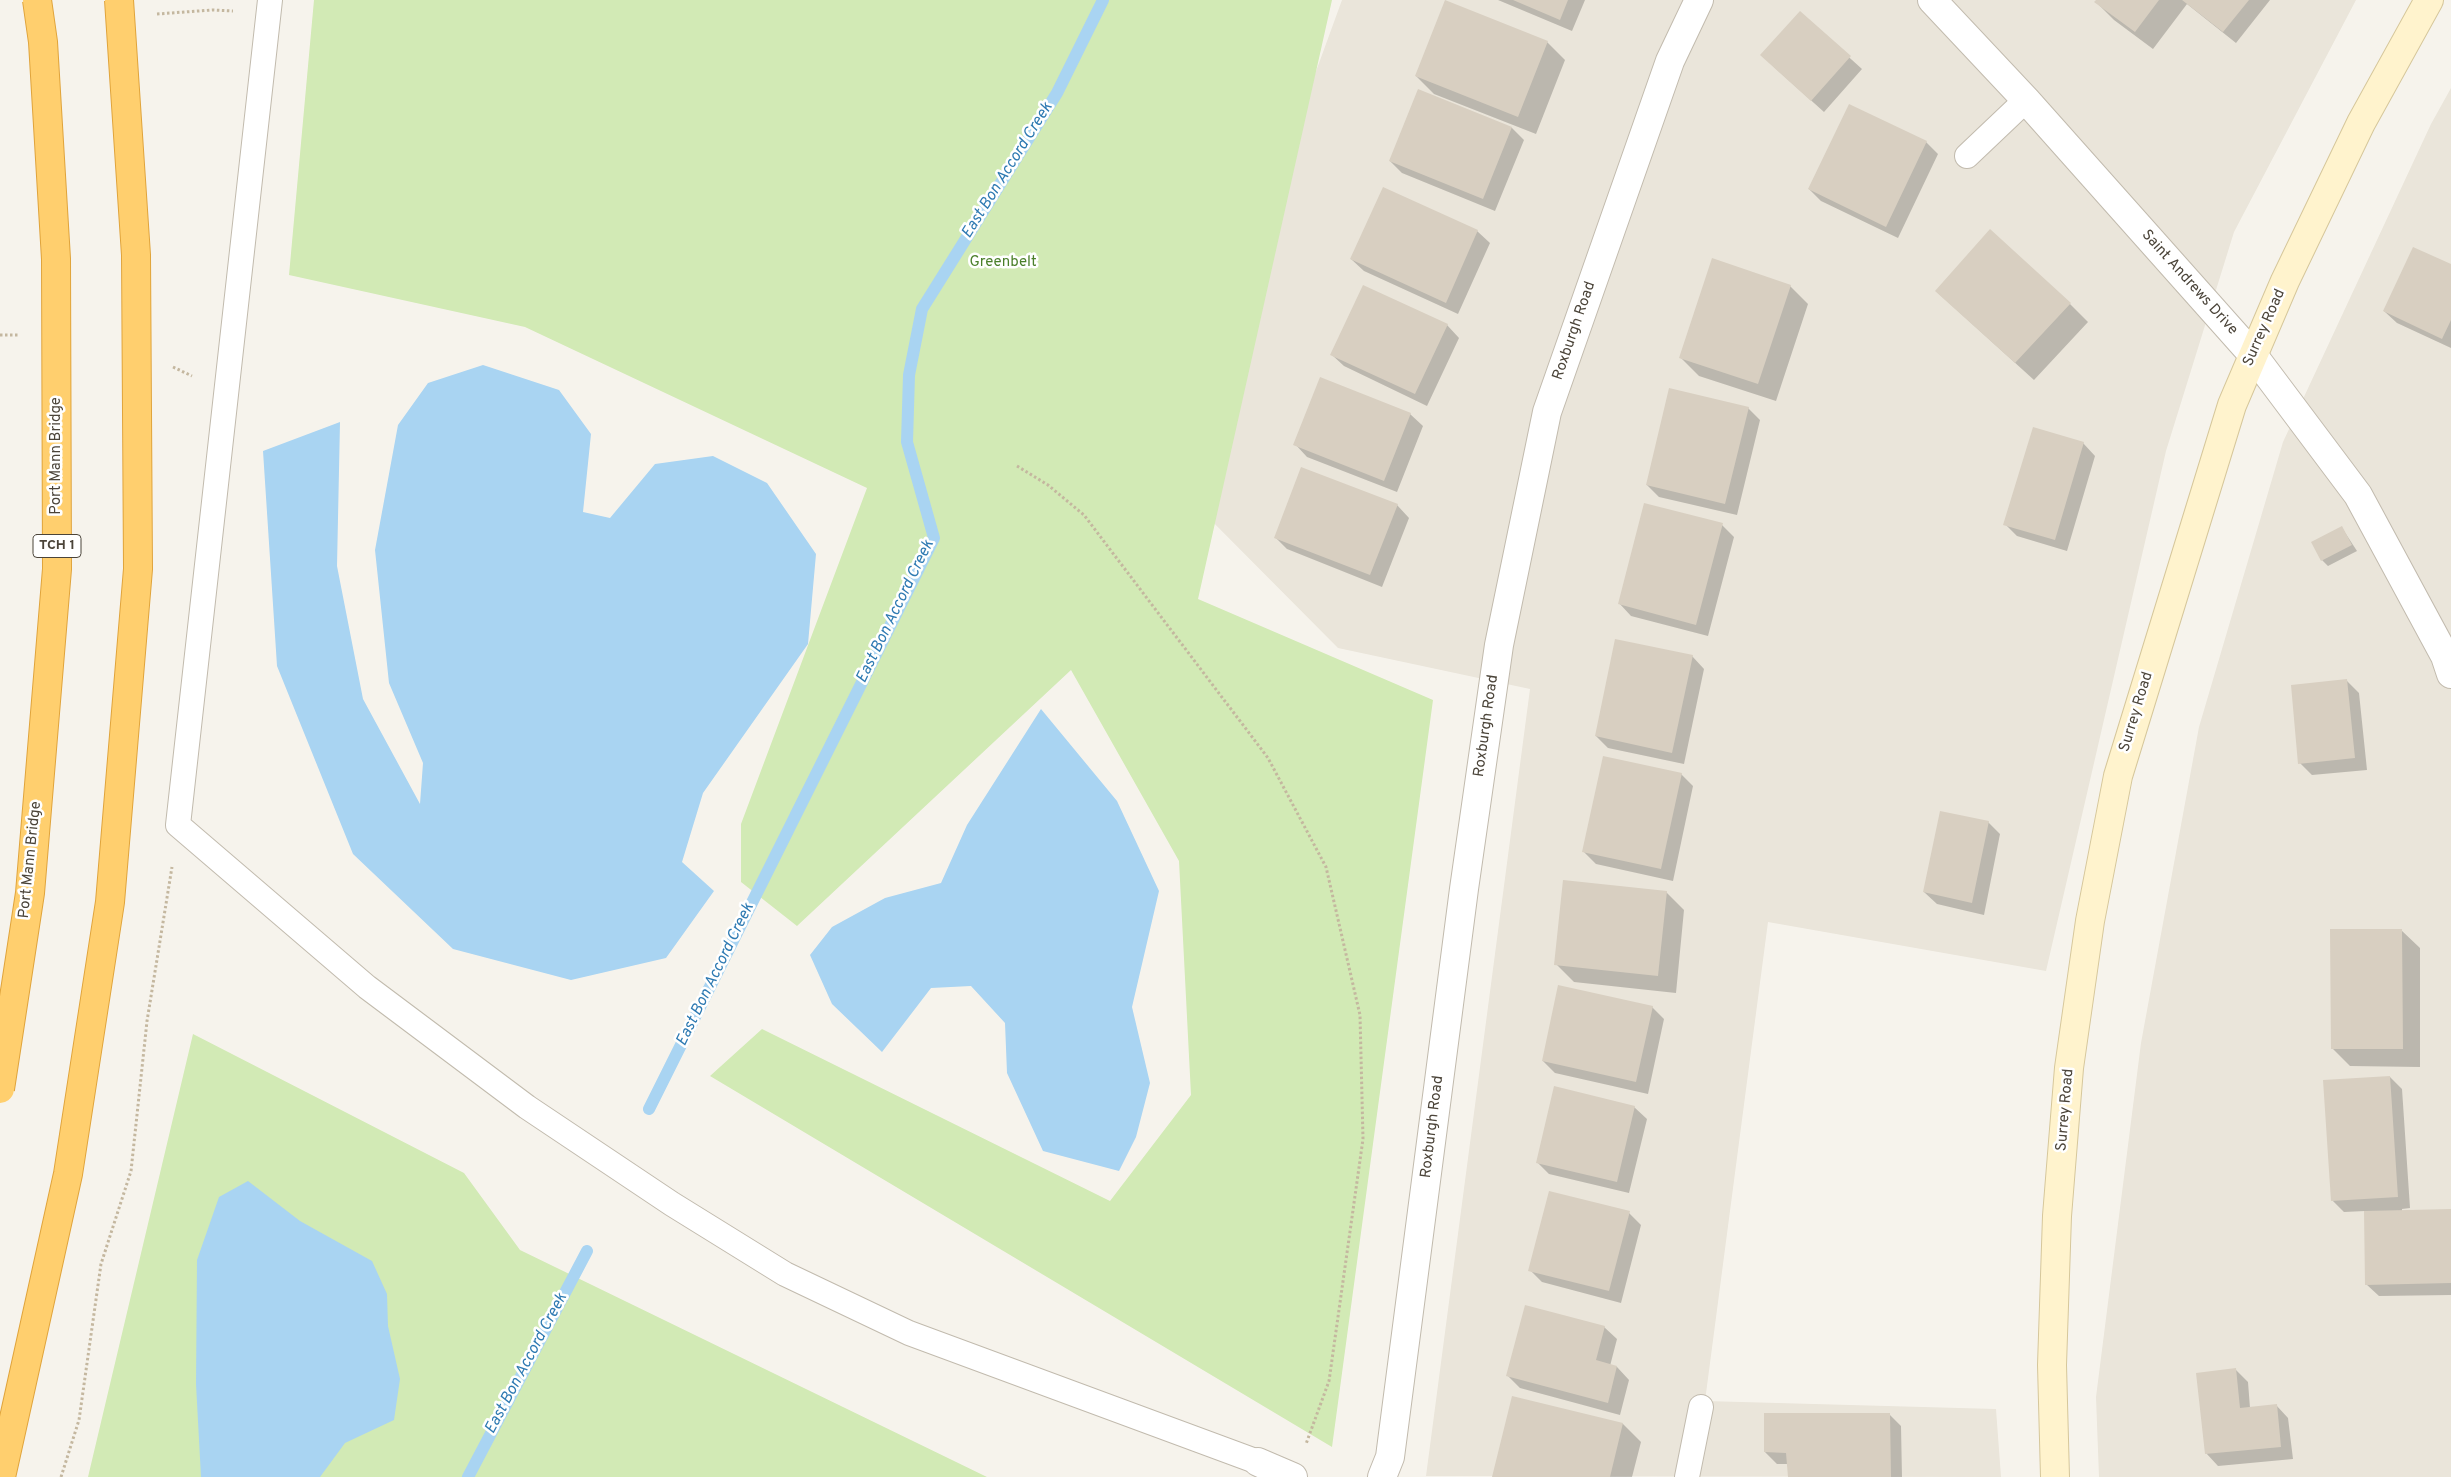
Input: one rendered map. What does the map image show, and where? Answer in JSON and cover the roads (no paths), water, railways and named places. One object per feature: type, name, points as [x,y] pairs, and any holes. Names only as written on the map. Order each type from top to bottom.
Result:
[{"type":"highway","name":"Port Mann Bridge","points":[[0,1089],[30,893],[57,568],[56,260],[42,42],[37,0]]},
{"type":"highway","points":[[1,1477],[68,1174],[110,902],[138,569],[136,255],[119,0]]},
{"type":"street","name":"Roxburgh Road","points":[[1382,1477],[1390,1457],[1464,889],[1498,645],[1547,412],[1670,62],[1700,0]]},
{"type":"street","name":"Saint Andrews Drive","points":[[1932,0],[2026,100],[2253,355],[2358,495],[2445,656],[2451,674]]},
{"type":"street","name":"Surrey Road","points":[[2055,1477],[2052,1365],[2057,1216],[2069,1068],[2090,921],[2118,776],[2232,405],[2253,355],[2361,123],[2429,0]]},
{"type":"street","points":[[1258,1462],[1293,1477]]},
{"type":"lane","points":[[270,0],[178,825],[367,987],[519,1101],[672,1204],[785,1274],[909,1333],[1258,1462]]},
{"type":"lane","points":[[1967,156],[2026,100]]},
{"type":"lane","points":[[1687,1477],[1701,1407]]},
{"type":"water","points":[[483,365],[559,390],[591,434],[583,512],[610,518],[655,464],[713,456],[767,483],[816,554],[808,644],[703,793],[682,862],[714,891],[666,958],[571,980],[453,949],[353,854],[277,666],[263,451],[340,422],[337,566],[363,699],[420,804],[423,763],[389,683],[375,550],[398,425],[428,383]]},
{"type":"water","points":[[1041,709],[1117,801],[1159,891],[1132,1007],[1150,1083],[1136,1137],[1119,1171],[1043,1151],[1007,1073],[1005,1023],[971,986],[931,988],[882,1052],[832,1004],[810,955],[832,927],[885,898],[941,883],[967,825]]},
{"type":"water","points":[[248,1181],[300,1221],[372,1261],[387,1294],[388,1326],[400,1379],[394,1420],[345,1443],[320,1477],[201,1477],[196,1384],[197,1260],[219,1197]]},
{"type":"waterway","name":"East Bon Accord Creek","points":[[649,1109],[934,538],[907,442],[909,375],[922,309],[1057,93],[1103,0]]},
{"type":"waterway","name":"East Bon Accord Creek","points":[[468,1477],[587,1251]]},
{"type":"park label","name":"Greenbelt","points":[[1003,263]]}]
